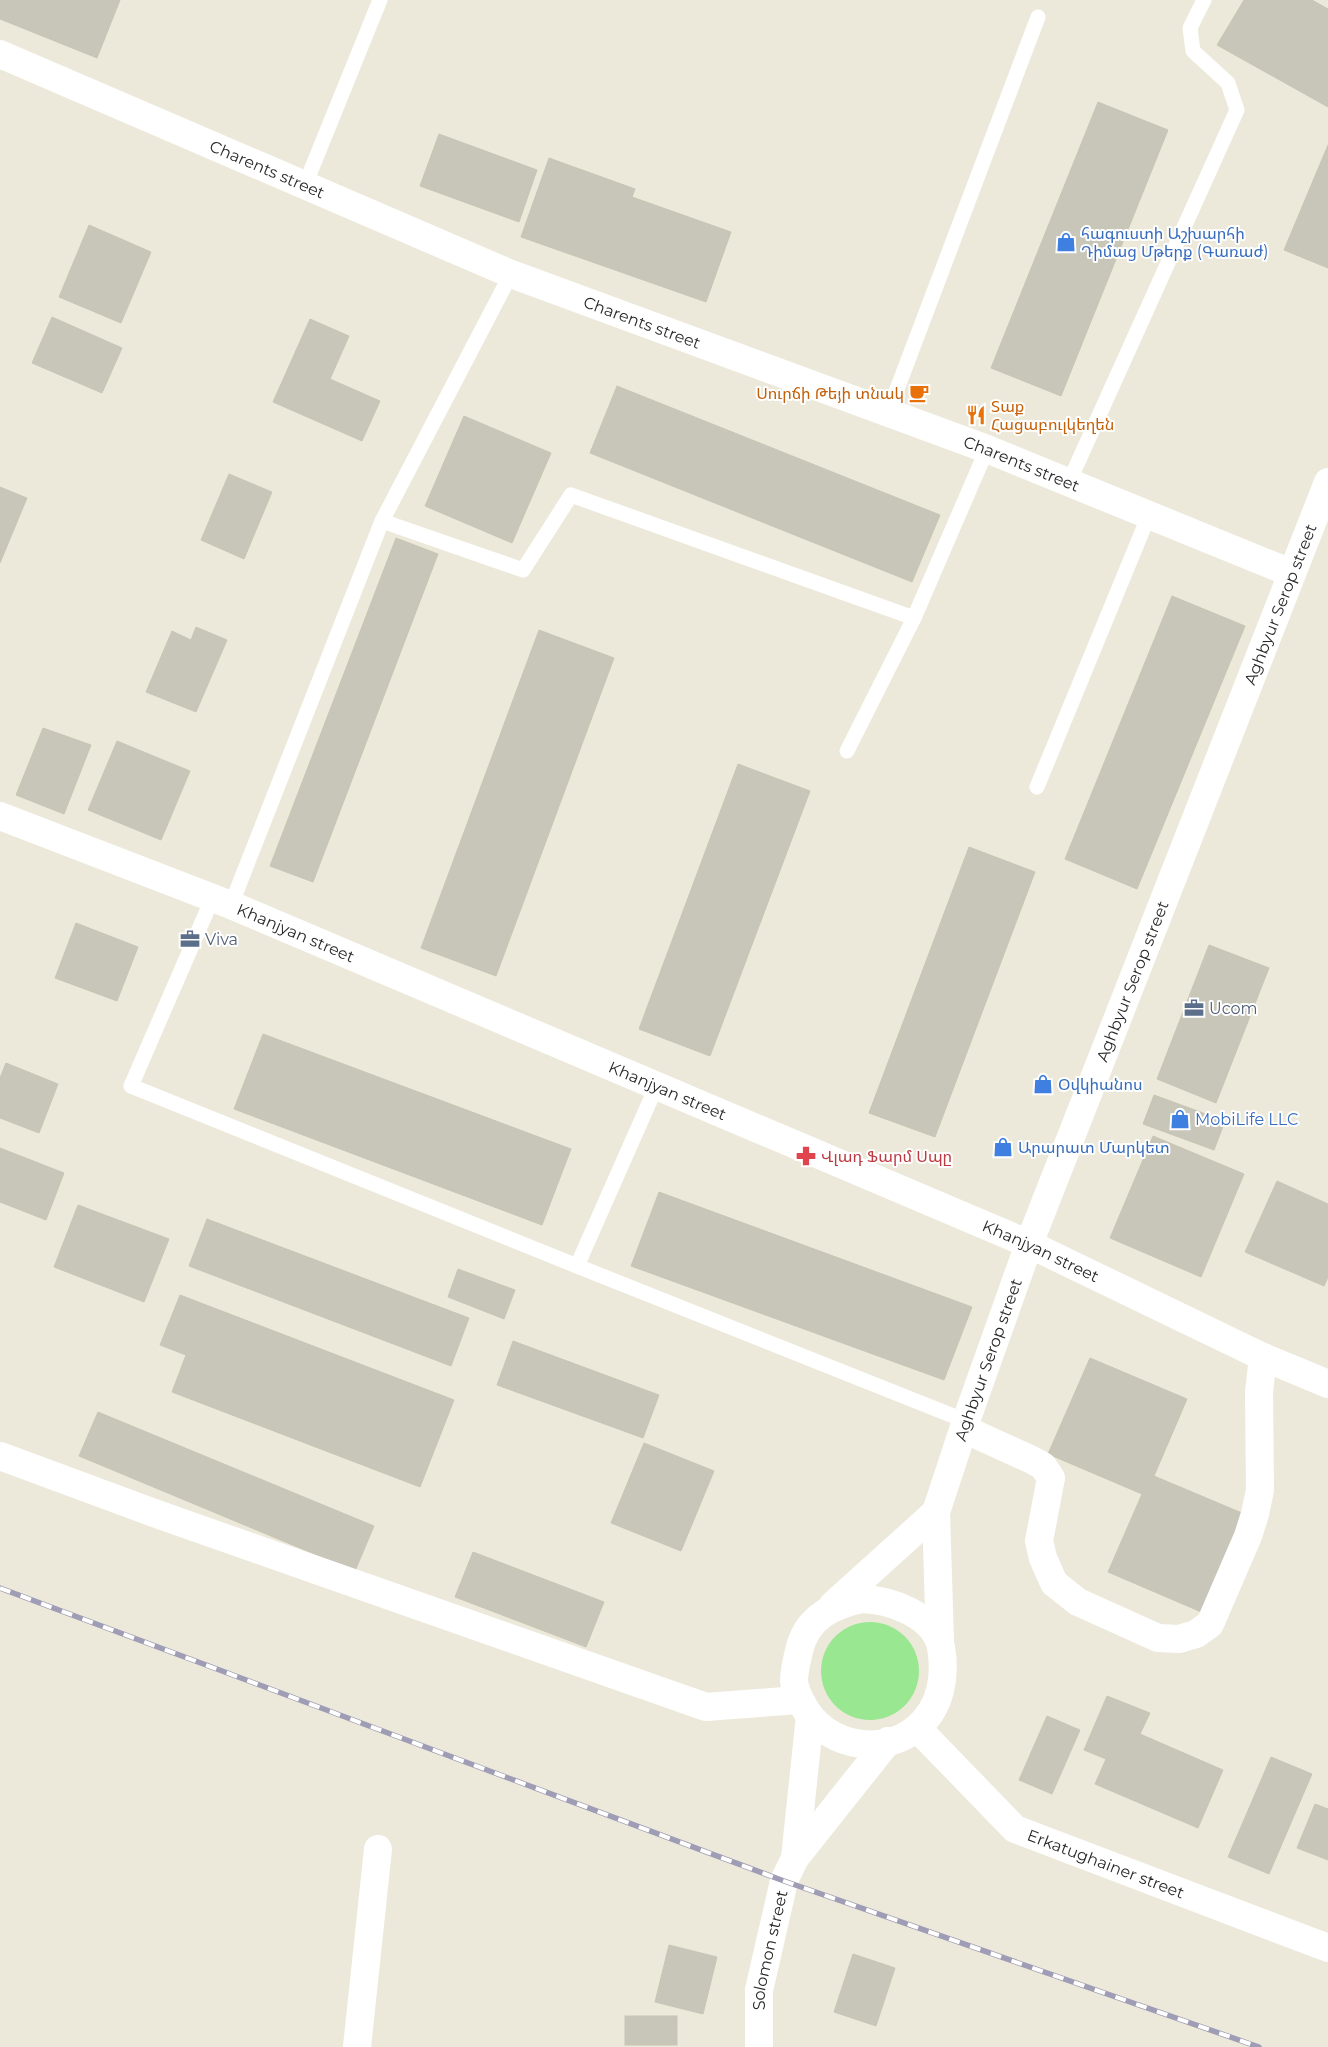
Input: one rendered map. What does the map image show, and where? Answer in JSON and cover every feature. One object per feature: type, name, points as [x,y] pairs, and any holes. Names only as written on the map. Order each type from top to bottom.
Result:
[{"type":"street","name":"Charents street","points":[[0,54],[511,274],[987,449],[1291,573]]},
{"type":"street","name":"Aghbyur Serop street","points":[[940,1642],[936,1512],[965,1425],[1029,1244],[1328,482]]},
{"type":"street","name":"Khanjyan street","points":[[0,816],[222,901],[1029,1244],[1263,1357],[1328,1384]]},
{"type":"street","points":[[965,1425],[1043,1466],[1051,1478],[1039,1541],[1042,1558],[1054,1583],[1078,1602],[1158,1638],[1179,1639],[1196,1634],[1210,1624],[1253,1521],[1260,1490],[1259,1392],[1263,1357]]},
{"type":"street","points":[[0,1456],[154,1513],[706,1707],[804,1708]]},
{"type":"street","name":"Aghbyur Serop street","points":[[829,1609],[936,1512]]},
{"type":"street","points":[[862,1599],[892,1603],[907,1609],[920,1618],[940,1642],[944,1664],[941,1688],[931,1710],[917,1728],[888,1742],[863,1744],[833,1737],[821,1728],[804,1708],[794,1681],[800,1644],[817,1619],[829,1609],[862,1599]]},
{"type":"street","name":"Solomon street","points":[[795,1858],[804,1708]]},
{"type":"street","name":"Erkatughainer street","points":[[917,1728],[1015,1829],[1328,1948]]},
{"type":"street","name":"Solomon street","points":[[759,2047],[759,1990],[784,1880],[795,1858],[888,1742]]},
{"type":"street","points":[[357,2047],[378,1848]]},
{"type":"lane","points":[[306,185],[380,0]]},
{"type":"lane","points":[[1069,482],[1237,110],[1228,83],[1193,51],[1190,28],[1204,0]]},
{"type":"lane","points":[[888,413],[1038,17]]},
{"type":"lane","points":[[511,274],[382,521],[222,901],[131,1086],[965,1425]]},
{"type":"lane","points":[[846,751],[914,618],[987,449]]},
{"type":"lane","points":[[382,521],[523,570],[571,495],[914,618]]},
{"type":"lane","points":[[1037,788],[1149,515]]},
{"type":"lane","points":[[577,1266],[657,1085]]},
{"type":"green space","points":[[870,1622],[889,1626],[905,1636],[915,1652],[919,1671],[915,1690],[905,1706],[889,1716],[870,1720],[851,1716],[835,1706],[825,1690],[821,1671],[825,1652],[835,1636],[851,1626]]},
{"type":"building","points":[[0,0],[120,0],[97,58],[0,19]]},
{"type":"building","points":[[1244,0],[1312,0],[1328,9],[1328,107],[1217,45]]},
{"type":"building","points":[[1098,102],[1168,130],[1061,396],[991,368]]},
{"type":"building","points":[[439,134],[537,170],[519,222],[420,186]]},
{"type":"building","points":[[1328,145],[1328,268],[1284,250]]},
{"type":"building","points":[[549,158],[635,189],[632,197],[731,232],[706,302],[521,237]]},
{"type":"building","points":[[89,225],[151,252],[121,323],[59,297]]},
{"type":"building","points":[[52,317],[122,348],[102,393],[32,363]]},
{"type":"building","points":[[310,319],[349,336],[330,379],[380,401],[362,441],[273,402]]},
{"type":"building","points":[[617,386],[940,515],[912,582],[590,453]]},
{"type":"building","points":[[464,416],[551,453],[512,543],[425,506]]},
{"type":"building","points":[[229,474],[272,492],[244,559],[201,540]]},
{"type":"building","points":[[0,487],[27,498],[0,563]]},
{"type":"building","points":[[396,538],[438,554],[313,882],[270,866]]},
{"type":"building","points":[[1172,596],[1245,626],[1137,889],[1065,859]]},
{"type":"building","points":[[196,627],[227,640],[196,712],[146,692],[172,631],[191,640]]},
{"type":"building","points":[[539,630],[614,658],[496,976],[421,948]]},
{"type":"building","points":[[43,728],[91,745],[64,814],[16,795]]},
{"type":"building","points":[[117,741],[190,771],[161,840],[88,810]]},
{"type":"building","points":[[738,764],[810,791],[710,1056],[639,1029]]},
{"type":"building","points":[[969,847],[1035,872],[935,1137],[869,1113]]},
{"type":"building","points":[[76,923],[138,947],[117,1001],[55,978]]},
{"type":"building","points":[[1209,945],[1269,968],[1216,1103],[1157,1079]]},
{"type":"building","points":[[263,1034],[571,1149],[542,1225],[234,1109]]},
{"type":"building","points":[[6,1063],[58,1084],[39,1133],[0,1118],[0,1078]]},
{"type":"building","points":[[1154,1095],[1225,1121],[1214,1150],[1143,1124]]},
{"type":"building","points":[[1153,1136],[1244,1174],[1201,1277],[1110,1238]]},
{"type":"building","points":[[0,1148],[64,1173],[46,1220],[0,1202]]},
{"type":"building","points":[[1277,1181],[1328,1204],[1328,1277],[1324,1286],[1245,1252]]},
{"type":"building","points":[[659,1192],[972,1307],[944,1380],[631,1266]]},
{"type":"building","points":[[78,1205],[169,1239],[144,1302],[54,1267]]},
{"type":"building","points":[[207,1219],[469,1318],[451,1366],[189,1266]]},
{"type":"building","points":[[458,1269],[515,1290],[504,1319],[448,1297]]},
{"type":"building","points":[[180,1295],[454,1400],[420,1487],[172,1392],[186,1355],[160,1345]]},
{"type":"building","points":[[513,1341],[659,1395],[643,1438],[497,1385]]},
{"type":"building","points":[[1090,1358],[1187,1399],[1154,1476],[1249,1516],[1206,1614],[1108,1572],[1142,1494],[1048,1454]]},
{"type":"building","points":[[98,1412],[374,1526],[355,1571],[79,1456]]},
{"type":"building","points":[[644,1443],[714,1471],[681,1551],[611,1523]]},
{"type":"building","points":[[473,1552],[604,1602],[586,1647],[455,1597]]},
{"type":"building","points":[[1107,1696],[1150,1713],[1140,1734],[1223,1770],[1198,1828],[1095,1784],[1106,1759],[1084,1750]]},
{"type":"building","points":[[1047,1716],[1080,1730],[1052,1794],[1019,1780]]},
{"type":"building","points":[[1271,1757],[1312,1774],[1269,1874],[1228,1857]]},
{"type":"building","points":[[1315,1804],[1328,1809],[1328,1860],[1297,1848]]},
{"type":"building","points":[[669,1945],[717,1957],[703,2014],[655,2002]]},
{"type":"building","points":[[853,1954],[895,1968],[876,2026],[834,2012]]},
{"type":"building","points":[[625,2016],[677,2016],[677,2045],[625,2045]]},
{"type":"railway","points":[[0,1588],[784,1881],[1259,2047]]},
{"type":"place","name":"հագուստի Աշխարհի Դիմաց Մթերք (Գառաժ)","points":[[1066,242]]},
{"type":"place","name":"Սուրճի Թեյի տնակ","points":[[919,393]]},
{"type":"place","name":"Տաք Հացաբուլկեղեն","points":[[976,415]]},
{"type":"place","name":"Viva","points":[[190,939]]},
{"type":"place","name":"Ucom","points":[[1194,1008]]},
{"type":"place","name":"Օվկիանոս","points":[[1043,1084]]},
{"type":"place","name":"MobiLife LLC","points":[[1180,1119]]},
{"type":"place","name":"Արարատ Մարկետ","points":[[1003,1147]]},
{"type":"place","name":"Վլադ Ֆարմ Սպը","points":[[806,1156]]}]
